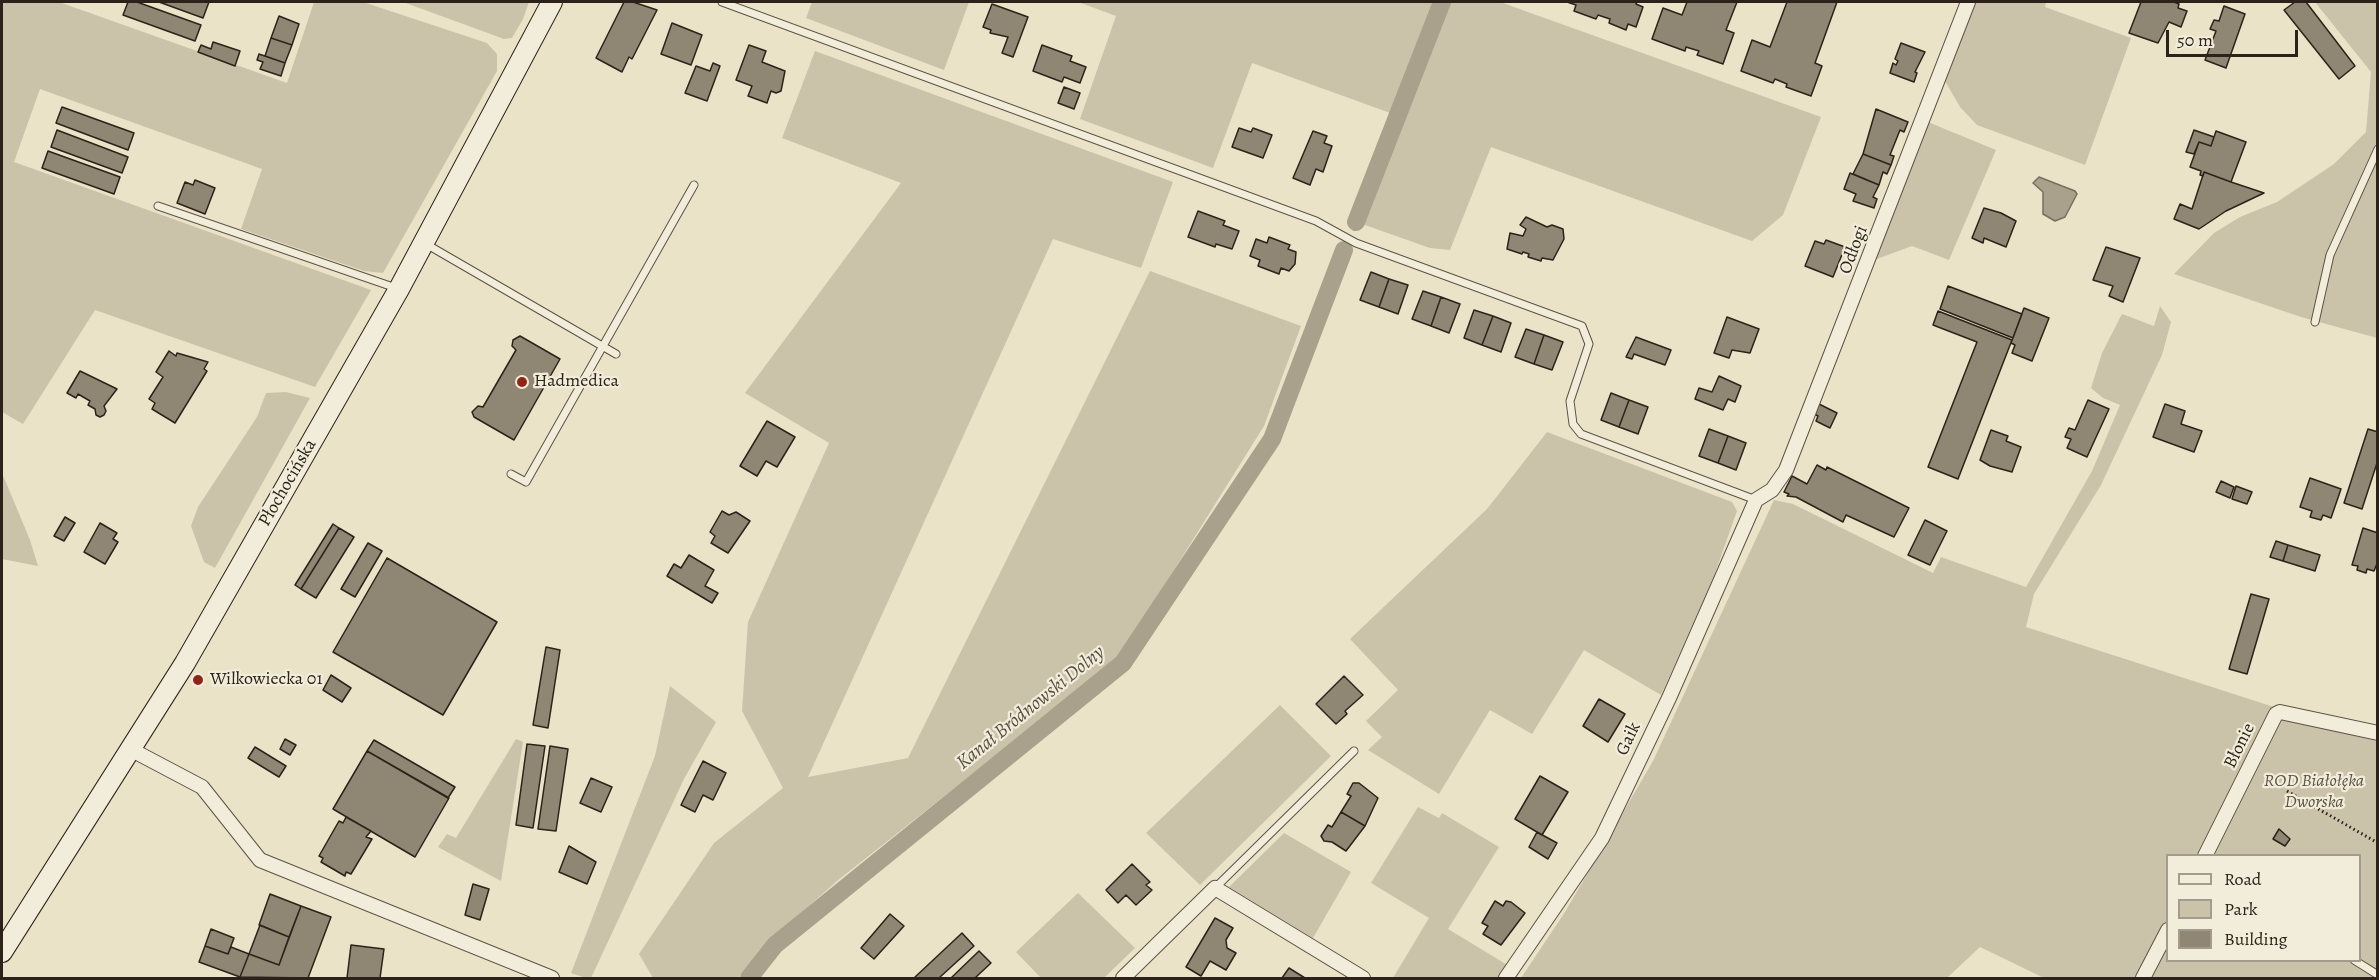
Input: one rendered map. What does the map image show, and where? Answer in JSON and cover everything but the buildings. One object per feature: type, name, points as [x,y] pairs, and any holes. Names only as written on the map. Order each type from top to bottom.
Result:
[{"type":"main road","name":"Płochocińska","points":[[2,952],[185,663],[399,289],[552,2]]},
{"type":"street","name":"Odłogi","points":[[1756,500],[1772,490],[1786,470],[1968,2]]},
{"type":"street","name":"Gaik","points":[[1506,978],[1602,838],[1669,698],[1756,500]]},
{"type":"street","name":"Błonie","points":[[2206,854],[2276,714],[2280,712],[2378,733]]},
{"type":"street","points":[[130,749],[202,787],[260,860],[552,978]]},
{"type":"street","points":[[1123,978],[1215,888],[1363,978]]},
{"type":"street","points":[[2143,978],[2166,934]]},
{"type":"lane","points":[[722,2],[1316,221],[1356,243],[1582,326],[1589,344],[1570,401],[1573,424],[1581,434],[1756,500]]},
{"type":"lane","points":[[2315,322],[2330,255],[2378,149]]},
{"type":"lane","points":[[511,474],[526,482],[694,185]]},
{"type":"lane","points":[[158,206],[399,289]]},
{"type":"lane","points":[[423,243],[616,354]]},
{"type":"lane","points":[[1215,888],[1354,752]]},
{"type":"lane","points":[[2357,962],[2378,975]]},
{"type":"path","points":[[2287,791],[2378,843]]},
{"type":"green space","points":[[2,2],[59,2],[287,83],[314,2],[363,2],[487,43],[497,54],[497,71],[383,273],[364,271],[241,229],[262,169],[40,89],[14,162],[371,290],[315,387],[95,310],[23,424],[2,412]]},
{"type":"green space","points":[[403,2],[529,2],[523,19],[512,38],[504,39]]},
{"type":"green space","points":[[812,2],[969,2],[944,70],[806,18]]},
{"type":"green space","points":[[1078,2],[1436,2],[1393,114],[1252,63],[1213,168],[1080,119],[1116,16]]},
{"type":"green space","points":[[1449,2],[1500,2],[1821,117],[1783,215],[1752,241],[1491,147],[1450,250],[1430,248],[1362,224]]},
{"type":"green space","points":[[1975,2],[2046,2],[2045,7],[2131,38],[2085,165],[1977,125],[1960,107],[1945,81]]},
{"type":"green space","points":[[2315,2],[2377,2],[2377,338],[2301,317],[2174,274],[2214,233],[2240,217],[2277,202],[2334,164],[2366,132],[2371,72]]},
{"type":"green space","points":[[815,51],[1173,182],[1141,268],[1053,239],[808,777],[908,758],[1150,271],[1301,326],[1264,426],[1119,658],[837,881],[766,944],[738,978],[653,978],[639,954],[714,843],[783,788],[742,711],[748,622],[829,443],[745,393],[901,183],[782,138]]},
{"type":"green space","points":[[1928,122],[1996,150],[1949,260],[1912,246],[1874,260]]},
{"type":"green space","points":[[2160,306],[2171,322],[2162,355],[2101,485],[2034,594],[2026,627],[2274,707],[2200,854],[2166,854],[2166,922],[2138,978],[2044,978],[1980,947],[1947,978],[1521,978],[1565,912],[1653,761],[1774,500],[1793,504],[1933,573],[1941,557],[2026,587],[2092,471],[2120,405],[2103,398],[2091,388],[2102,353],[2122,314],[2154,326]]},
{"type":"green space","points":[[286,392],[310,398],[215,568],[204,562],[191,526],[198,507],[257,417],[266,393]]},
{"type":"green space","points":[[1547,432],[1732,502],[1737,511],[1714,576],[1661,695],[1584,650],[1532,734],[1490,710],[1439,794],[1368,750],[1382,737],[1366,721],[1398,690],[1350,639],[1487,509]]},
{"type":"green space","points":[[2,473],[30,540],[38,566],[2,559]]},
{"type":"green space","points":[[670,686],[716,722],[684,779],[591,978],[586,978],[571,973],[655,756]]},
{"type":"green space","points":[[1280,705],[1331,756],[1200,885],[1146,833]]},
{"type":"green space","name":"ROD Białołęka Dworska","points":[[2279,718],[2377,741],[2377,978],[2146,978],[2166,938],[2166,962],[2361,962],[2361,854],[2210,854]]},
{"type":"green space","points":[[516,739],[523,742],[501,881],[438,847],[447,834],[456,838]]},
{"type":"green space","points":[[1418,807],[1439,818],[1442,813],[1499,847],[1448,929],[1509,966],[1500,978],[1393,978],[1429,918],[1371,883]]},
{"type":"green space","points":[[1284,833],[1351,872],[1313,938],[1229,887]]},
{"type":"green space","points":[[1078,893],[1135,948],[1104,978],[1041,978],[1016,952]]},
{"type":"shaded area","points":[[2039,177],[2075,191],[2077,194],[2065,217],[2055,221],[2043,214],[2043,192],[2033,183]]},
{"type":"waterway","name":"Kanał Bródnowski Dolny","points":[[1356,222],[1442,2]]},
{"type":"waterway","name":"Kanał Bródnowski Dolny","points":[[749,978],[775,945],[1123,663],[1272,439],[1344,250]]},
{"type":"place","name":"Hadmedica","points":[[522,382]]},
{"type":"place","name":"Wilkowiecka 01","points":[[198,680]]}]
